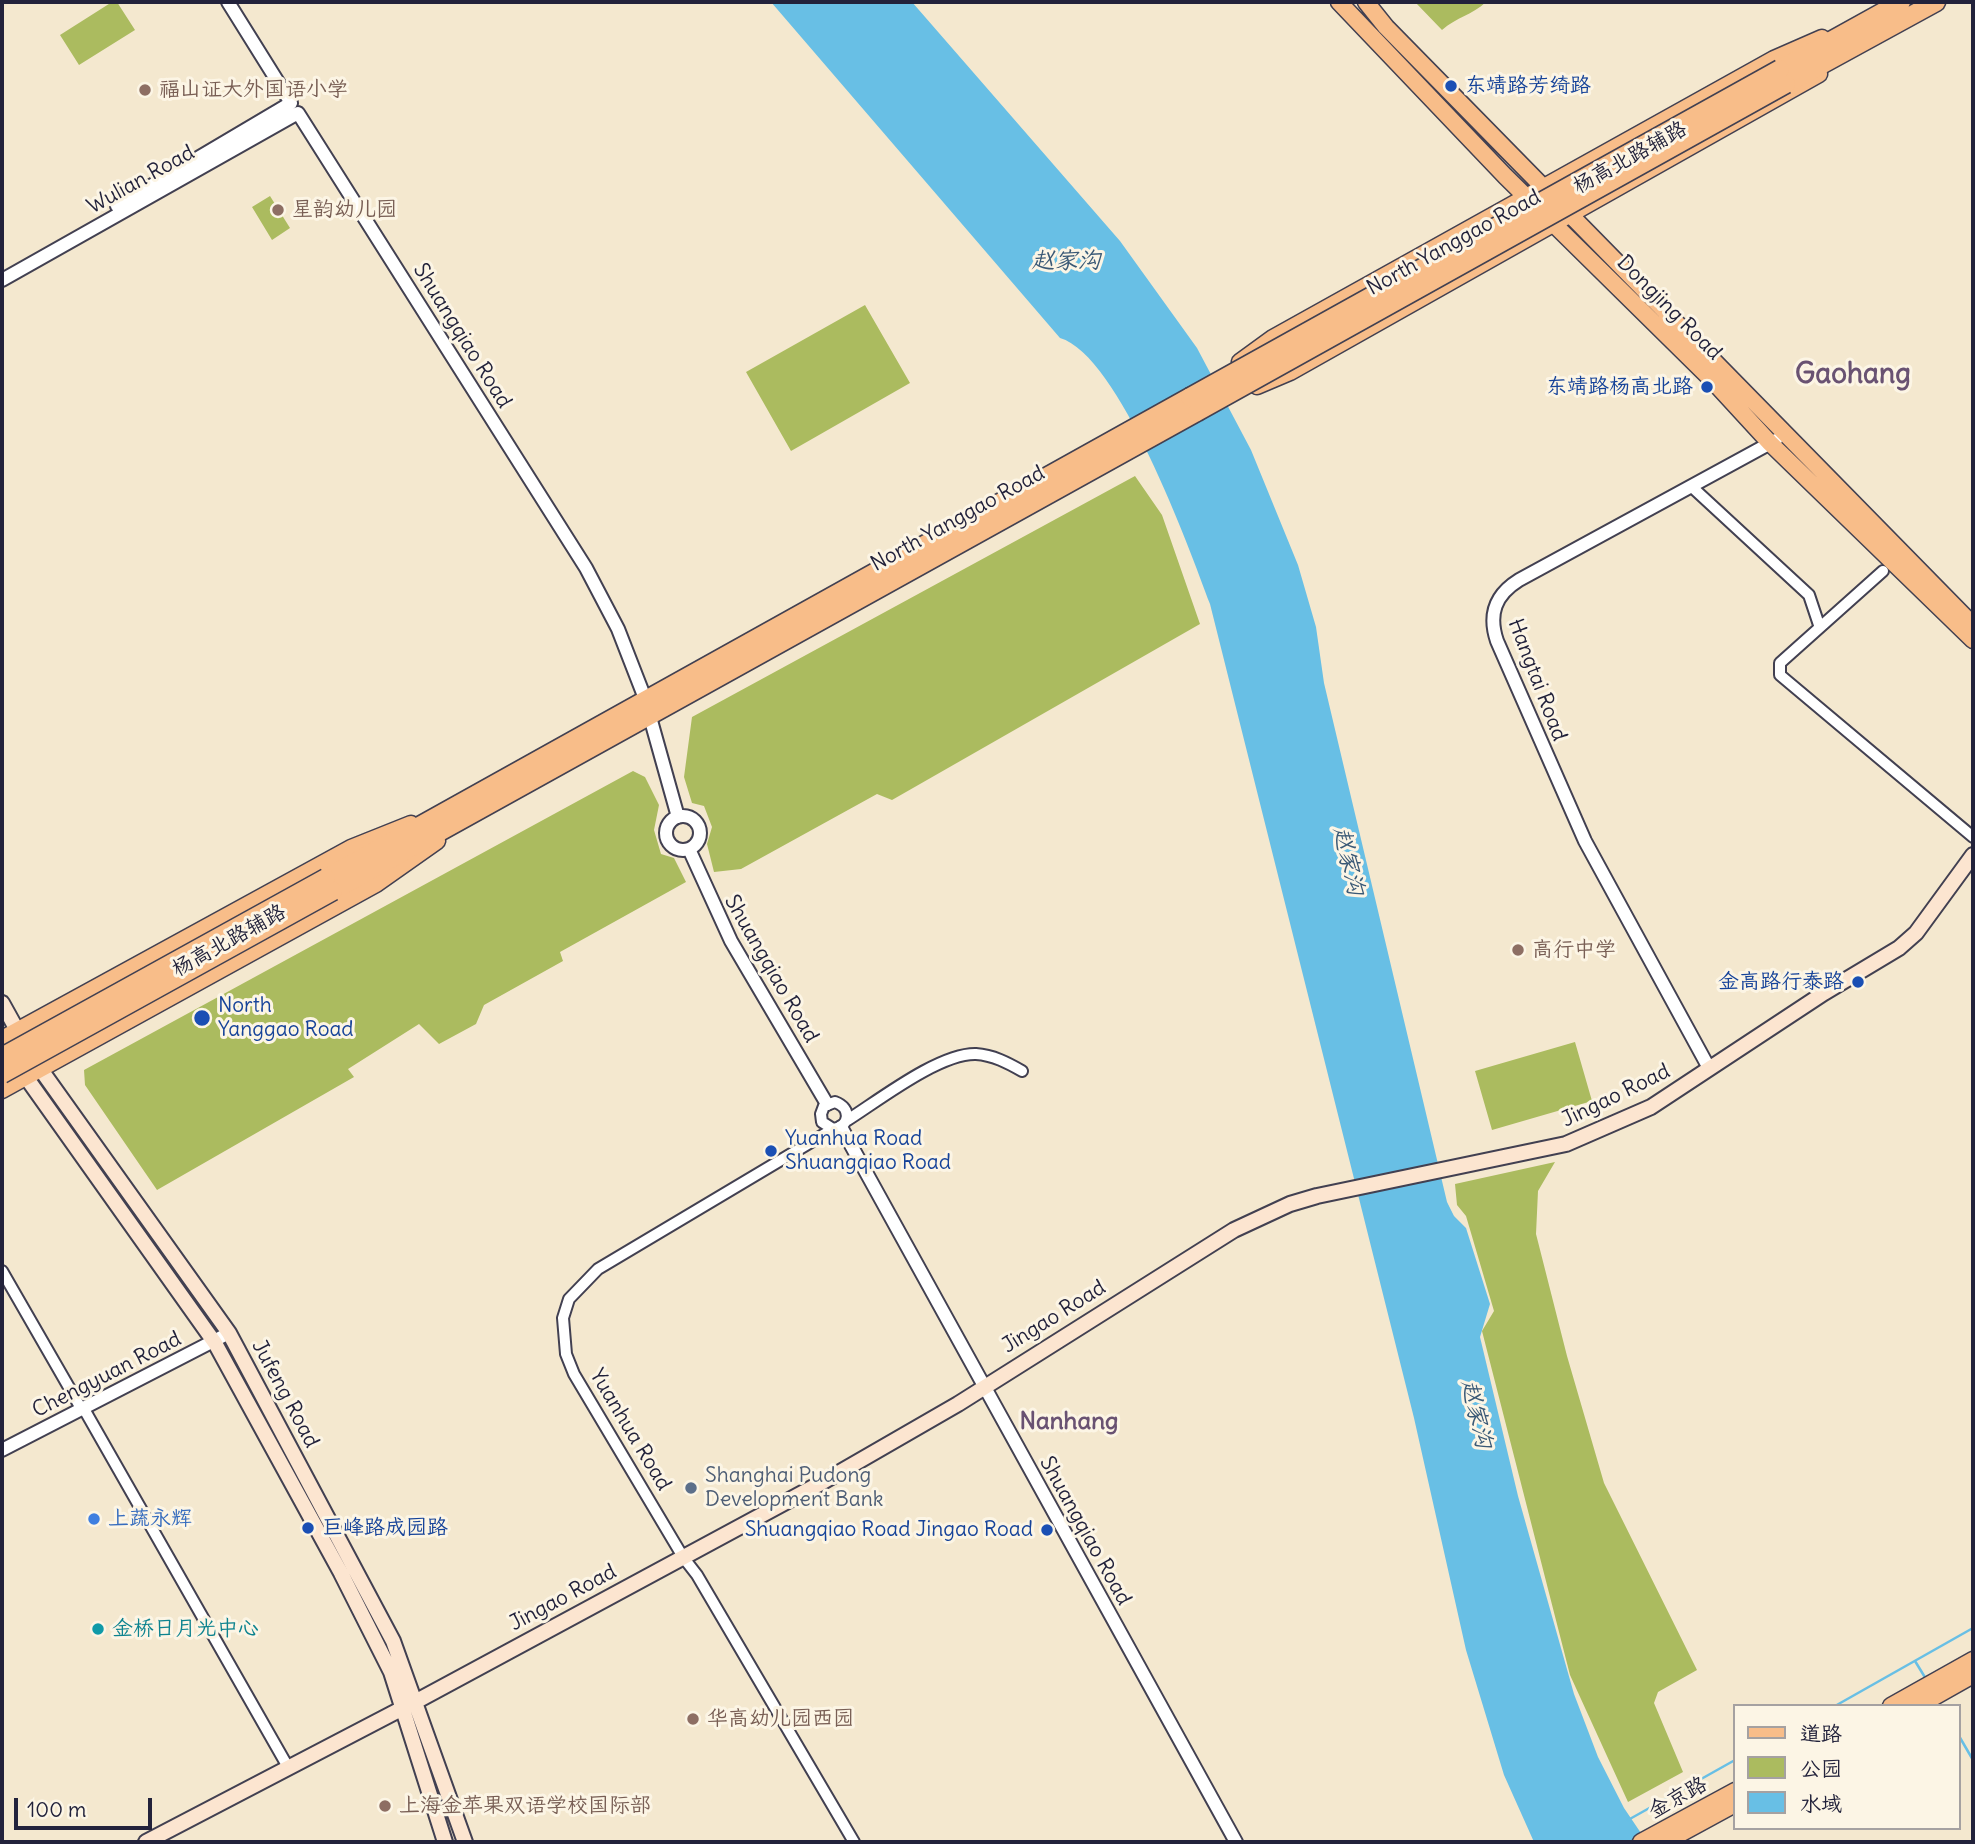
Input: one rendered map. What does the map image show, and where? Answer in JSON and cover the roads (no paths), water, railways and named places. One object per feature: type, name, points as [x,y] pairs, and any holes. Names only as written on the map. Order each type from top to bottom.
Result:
[{"type":"highway","name":"North Yanggao Road","points":[[1887,19],[1901,2]]},
{"type":"highway","name":"North Yanggao Road","points":[[2,1058],[466,810],[1887,19],[1936,2]]},
{"type":"highway","name":"North Yanggao Road","points":[[2,1074],[329,885]]},
{"type":"main road","name":"Dongjing Road","points":[[1339,2],[1526,197],[1713,381],[1770,443],[1973,640]]},
{"type":"main road","name":"Dongjing Road","points":[[1366,2],[1386,27],[1973,624]]},
{"type":"main road","name":"杨高北路辅路","points":[[1194,405],[1273,338],[1526,197],[1541,184],[1774,59],[1887,19]]},
{"type":"main road","name":"杨高北路辅路","points":[[1194,405],[1290,372],[1416,301],[1559,229],[1570,215],[1790,93],[1887,19]]},
{"type":"main road","name":"杨高北路辅路","points":[[6,1036],[351,848],[466,810]]},
{"type":"main road","name":"杨高北路辅路","points":[[2,1090],[376,884],[466,810]]},
{"type":"main road","name":"Jingao Road","points":[[415,1702],[821,1483],[1234,1230],[1290,1204],[1317,1196],[1566,1144],[1651,1108],[1709,1068],[1899,948],[1916,933],[1973,855]]},
{"type":"main road","name":"Jufeng Road","points":[[2,1003],[6,1036],[25,1077],[215,1343],[341,1573],[391,1672],[445,1842]]},
{"type":"main road","name":"Jufeng Road","points":[[6,1036],[40,1069],[229,1333],[393,1641],[465,1842]]},
{"type":"main road","points":[[1920,1704],[1973,1660]]},
{"type":"main road","points":[[1896,1704],[1973,1675]]},
{"type":"main road","name":"Jingao Road","points":[[146,1842],[401,1709]]},
{"type":"main road","name":"金京路","points":[[1642,1842],[1734,1792]]},
{"type":"main road","name":"金京路","points":[[1665,1842],[1734,1805]]},
{"type":"street","name":"Shuangqiao Road","points":[[228,2],[586,568],[618,629],[648,709],[678,817]]},
{"type":"street","name":"Wulian Road","points":[[2,272],[294,108]]},
{"type":"street","name":"Wulian Road","points":[[2,279],[294,108]]},
{"type":"street","name":"Hangtai Road","points":[[1709,1068],[1585,841],[1492,628],[1495,604],[1509,587],[1786,434]]},
{"type":"street","points":[[1692,487],[1809,595],[1819,625]]},
{"type":"street","points":[[1883,570],[1780,663],[1780,675],[1973,837]]},
{"type":"street","name":"Shuangqiao Road","points":[[678,817],[688,817],[699,827],[697,843],[689,849],[679,849],[668,839],[667,828],[678,817]]},
{"type":"street","name":"Shuangqiao Road","points":[[689,849],[731,941],[827,1104]]},
{"type":"street","name":"Yuanhua Road","points":[[854,1842],[769,1694],[697,1575],[683,1557],[574,1374],[563,1337],[563,1318],[569,1299],[598,1269],[941,1063],[959,1056],[989,1057],[1022,1071]]},
{"type":"street","points":[[835,1102],[843,1106],[840,1126],[825,1126],[821,1118],[822,1110],[827,1104],[835,1102]]},
{"type":"street","name":"Shuangqiao Road","points":[[840,1126],[1236,1842]]},
{"type":"street","points":[[2,1271],[288,1767]]},
{"type":"street","name":"Chengyuan Road","points":[[2,1450],[215,1343],[229,1333]]},
{"type":"street","name":"Jingao Road","points":[[401,1709],[415,1702]]},
{"type":"water","name":"赵家沟","points":[[771,2],[912,2],[1120,241],[1197,348],[1251,450],[1298,565],[1316,627],[1324,683],[1447,1202],[1454,1216],[1466,1228],[1490,1304],[1480,1337],[1518,1496],[1574,1694],[1598,1757],[1624,1808],[1647,1842],[1534,1842],[1504,1775],[1466,1650],[1414,1418],[1210,604],[1169,499],[1149,456],[1128,415],[1105,379],[1083,352],[1060,338]]},
{"type":"waterway","points":[[1839,1704],[1973,1628]]},
{"type":"waterway","points":[[1915,1661],[1926,1679]]},
{"type":"waterway","points":[[1961,1739],[1973,1760]]},
{"type":"waterway","points":[[1628,1820],[1734,1761]]},
{"type":"place","name":"东靖路芳绮路","points":[[1451,86]]},
{"type":"place","name":"福山证大外国语小学","points":[[145,90]]},
{"type":"place","name":"星韵幼儿园","points":[[278,210]]},
{"type":"place","name":"东靖路杨高北路","points":[[1707,387]]},
{"type":"place","name":"高行中学","points":[[1518,950]]},
{"type":"place","name":"金高路行泰路","points":[[1858,982]]},
{"type":"place","name":"North Yanggao Road","points":[[202,1018]]},
{"type":"place","name":"Yuanhua Road Shuangqiao Road","points":[[771,1151]]},
{"type":"place","name":"Shanghai Pudong Development Bank","points":[[691,1488]]},
{"type":"place","name":"上蔬永辉","points":[[94,1519]]},
{"type":"place","name":"巨峰路成园路","points":[[308,1528]]},
{"type":"place","name":"Shuangqiao Road Jingao Road","points":[[1047,1530]]},
{"type":"place","name":"金桥日月光中心","points":[[98,1629]]},
{"type":"place","name":"华高幼儿园西园","points":[[693,1719]]},
{"type":"place","name":"上海金苹果双语学校国际部","points":[[385,1806]]},
{"type":"district","name":"Gaohang","points":[[1853,375]]},
{"type":"district","name":"Nanhang","points":[[1069,1422]]}]
